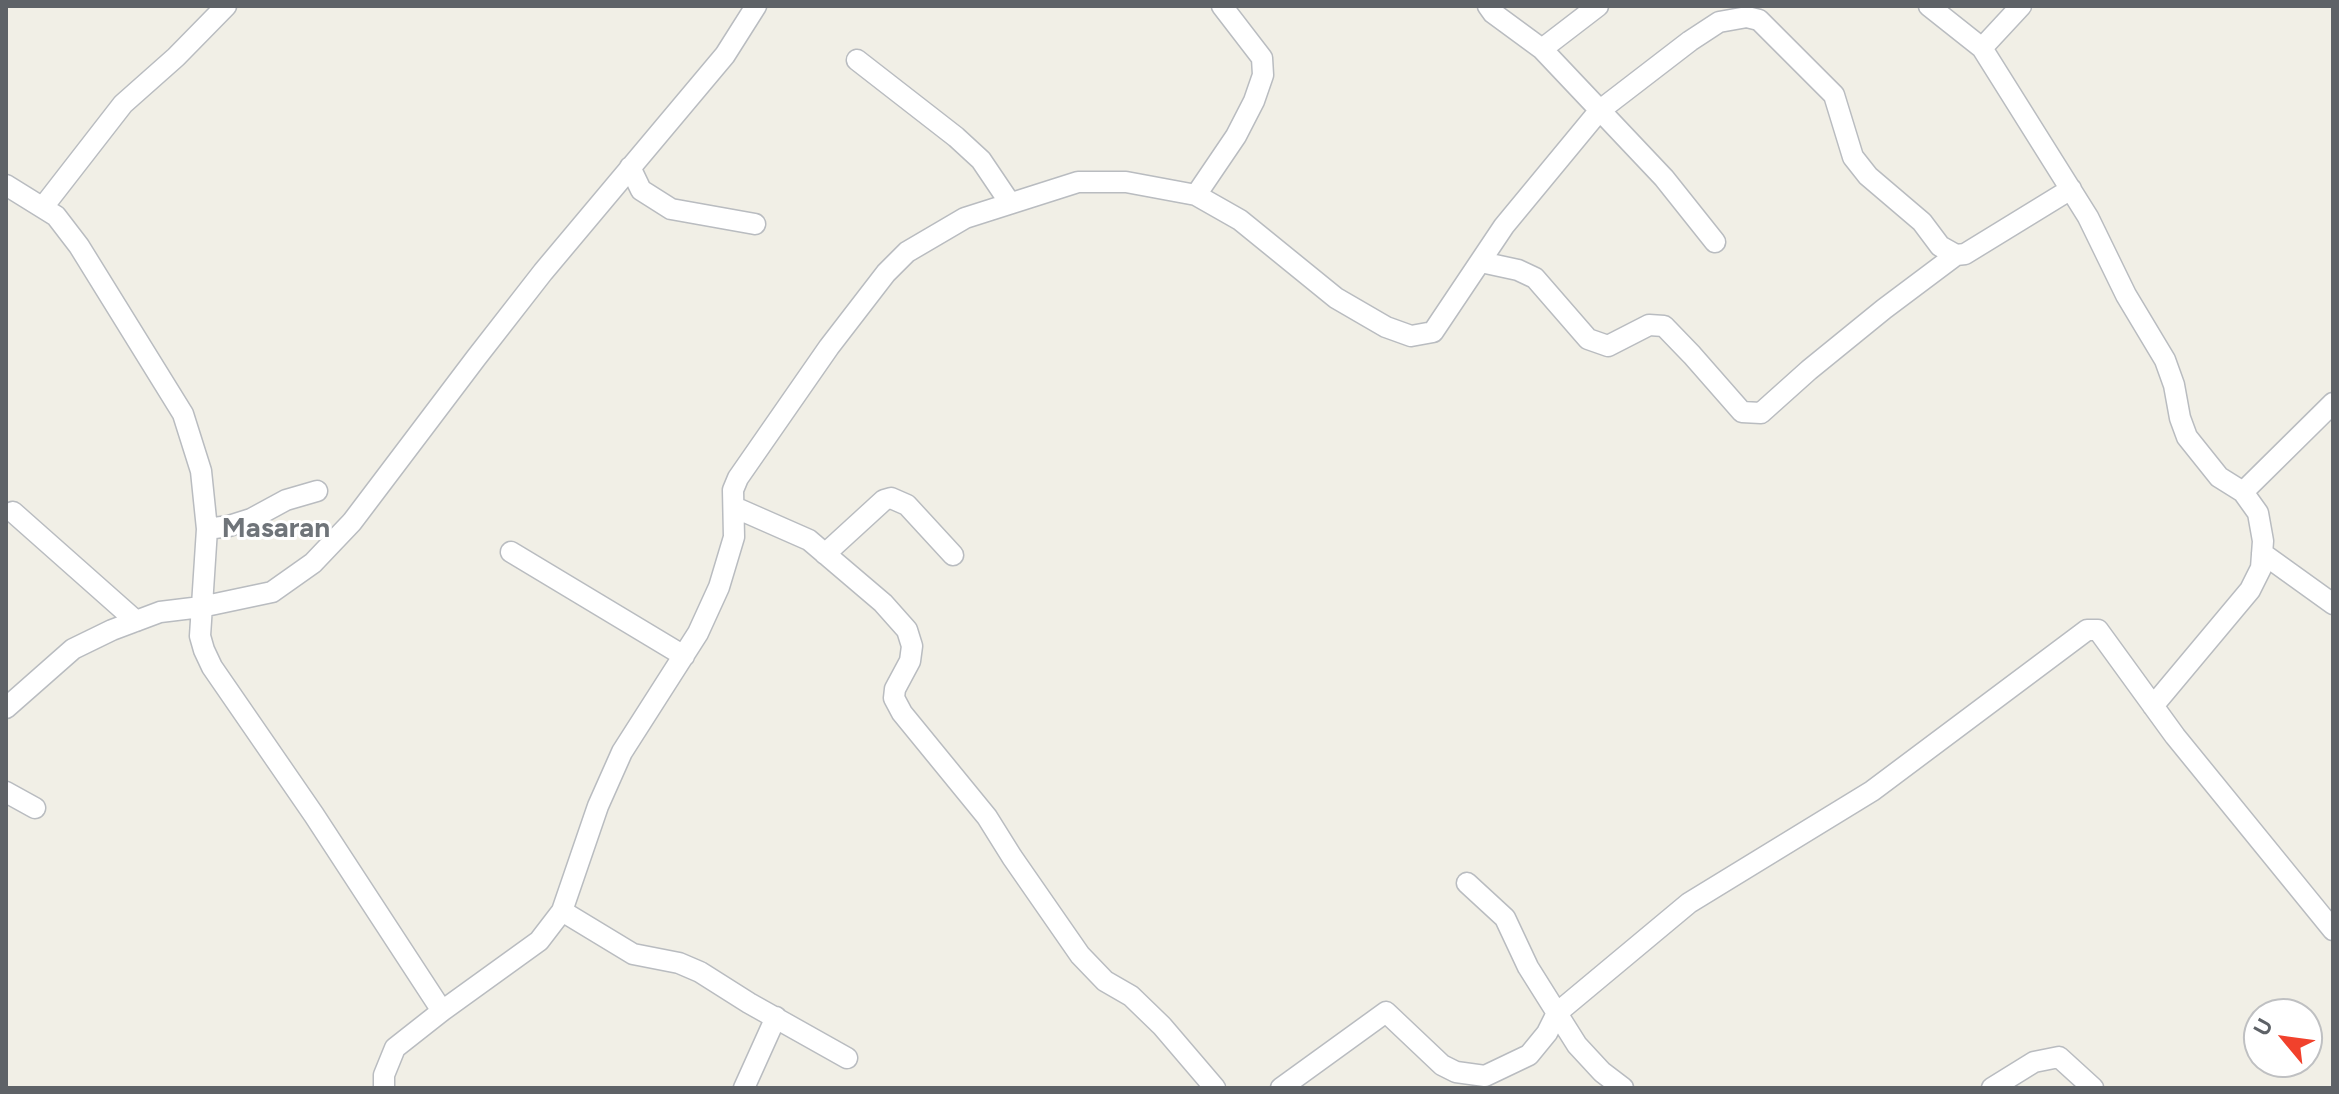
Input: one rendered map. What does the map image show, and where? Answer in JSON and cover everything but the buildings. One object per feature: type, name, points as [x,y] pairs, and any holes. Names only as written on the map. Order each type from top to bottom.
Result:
[{"type":"street","points":[[43,207],[123,104],[176,57],[226,6]]},
{"type":"street","points":[[6,708],[73,649],[160,612],[272,592],[313,563],[352,522],[485,345],[725,55],[756,6]]},
{"type":"street","points":[[1196,195],[1236,136],[1263,75],[1262,58],[1222,6]]},
{"type":"street","points":[[1488,6],[1542,49],[1664,178],[1715,242]]},
{"type":"street","points":[[1542,49],[1598,6]]},
{"type":"street","points":[[1929,6],[1982,48],[2088,217],[2126,295],[2165,360],[2187,437],[2219,477],[2243,492],[2258,513],[2263,541],[2261,568],[2250,590],[2153,706]]},
{"type":"street","points":[[1982,48],[2021,6]]},
{"type":"street","points":[[384,1088],[384,1075],[395,1048],[539,941],[562,911],[598,806],[622,752],[698,633],[719,587],[734,537],[733,490],[738,478],[829,347],[886,273],[907,252],[965,218],[1078,182],[1126,182],[1196,195],[1240,220],[1336,298],[1386,327],[1411,336],[1433,332],[1504,226],[1599,111],[1719,22],[1720,14],[1759,20],[1819,79],[1834,95],[1853,157],[1868,176],[1922,222],[1940,246],[1956,255]]},
{"type":"street","points":[[857,60],[981,160],[1010,203]]},
{"type":"street","points":[[630,167],[641,190],[671,209],[755,224]]},
{"type":"street","points":[[6,185],[56,216],[79,246],[183,414],[201,471],[207,529],[200,636],[212,667],[314,815],[442,1011]]},
{"type":"street","points":[[1481,262],[1518,270],[1535,278],[1588,339],[1608,346],[1649,325],[1664,326],[1742,412],[1761,413],[1884,309],[1956,255],[1965,254],[2071,189]]},
{"type":"street","points":[[2243,492],[2333,403]]},
{"type":"street","points":[[207,529],[251,519],[286,500],[317,491]]},
{"type":"street","points":[[825,554],[884,500],[891,498],[907,505],[953,555]]},
{"type":"street","points":[[734,507],[809,540],[883,603],[907,630],[912,646],[910,661],[895,689],[894,698],[902,713],[987,817],[1080,955],[1105,981],[1131,996],[1162,1026],[1215,1088]]},
{"type":"street","points":[[13,512],[136,621]]},
{"type":"street","points":[[511,552],[684,656]]},
{"type":"street","points":[[2262,553],[2333,604]]},
{"type":"street","points":[[1281,1088],[1386,1012],[1442,1065],[1456,1072],[1485,1076],[1529,1055],[1547,1033],[1557,1013],[1689,903],[1872,791],[2087,630],[2098,630],[2175,736],[2333,930]]},
{"type":"street","points":[[6,792],[35,808]]},
{"type":"street","points":[[1467,883],[1505,918],[1528,967],[1577,1045],[1602,1072],[1623,1088]]},
{"type":"street","points":[[562,911],[633,954],[679,963],[700,972],[847,1058]]},
{"type":"street","points":[[744,1088],[776,1017]]},
{"type":"street","points":[[1992,1088],[2034,1062],[2059,1057],[2093,1088]]},
{"type":"district","name":"Masaran","points":[[276,529]]}]
